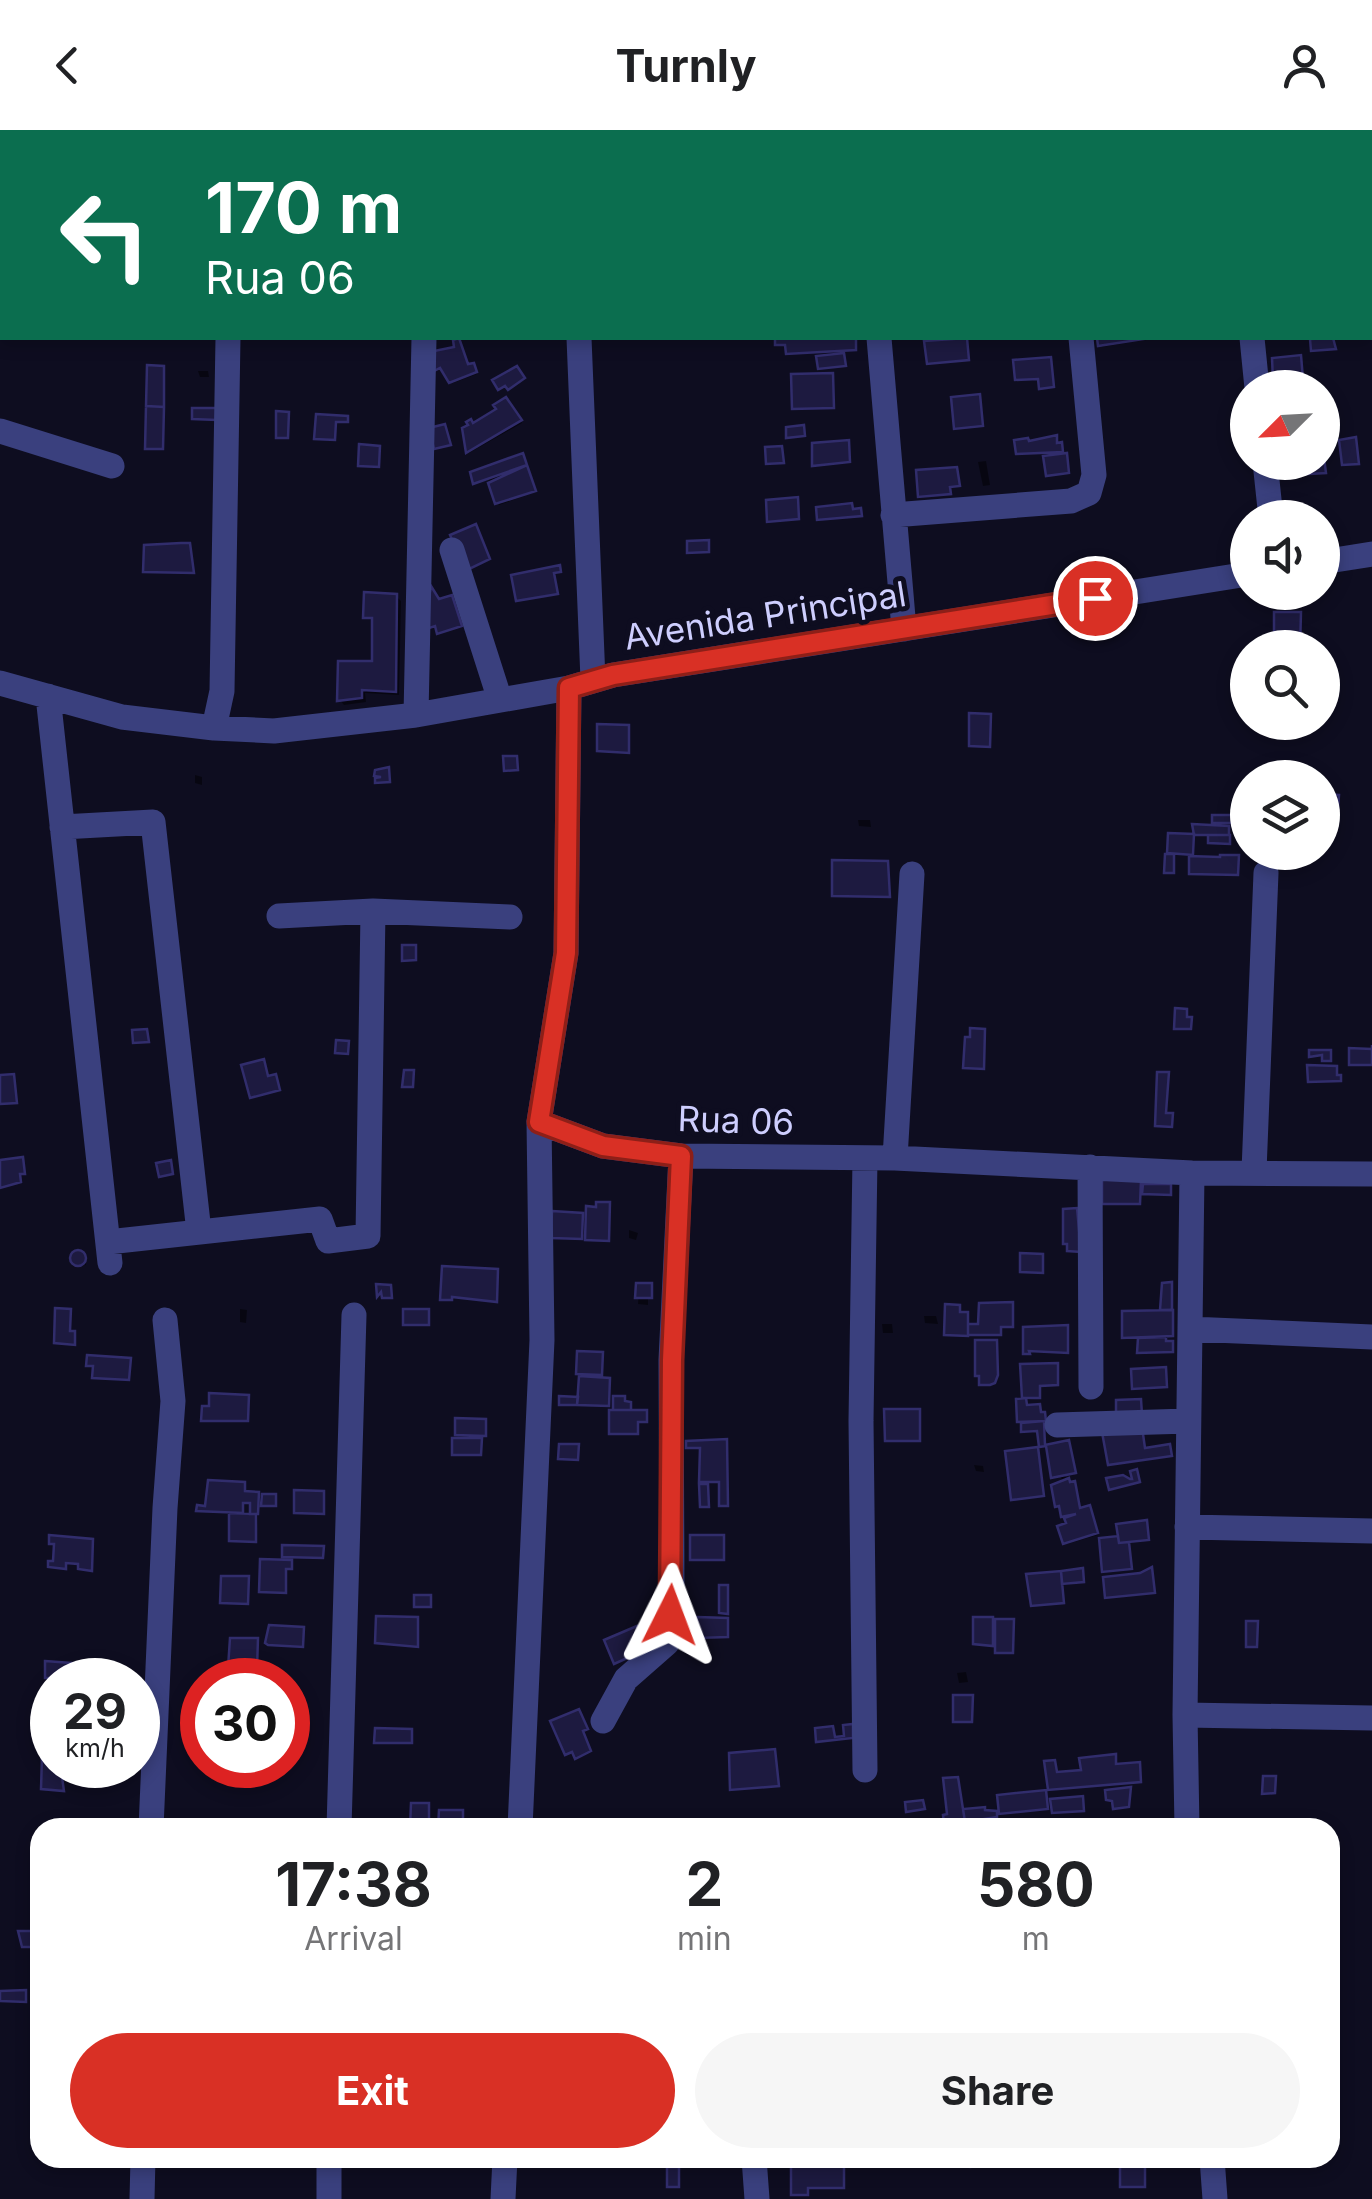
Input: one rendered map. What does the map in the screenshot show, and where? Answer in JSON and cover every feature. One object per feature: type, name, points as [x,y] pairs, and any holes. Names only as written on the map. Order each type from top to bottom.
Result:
[{"type":"street","points":[[214,728],[222,691],[228,340]]},
{"type":"street","points":[[416,715],[424,340]]},
{"type":"street","points":[[520,1818],[542,1340],[539,1122],[566,953],[581,684],[579,340]]},
{"type":"street","points":[[879,340],[904,629]]},
{"type":"street","points":[[893,514],[1071,501],[1089,493],[1094,474],[1081,340]]},
{"type":"street","points":[[1252,340],[1255,370]]},
{"type":"street","points":[[0,431],[112,466]]},
{"type":"street","points":[[452,550],[500,700]]},
{"type":"street","points":[[1340,559],[1372,554]]},
{"type":"street","name":"Avenida Principal","points":[[0,682],[122,717],[214,728],[274,730],[416,715],[904,629],[1230,577]]},
{"type":"street","points":[[48,696],[109,1253],[200,1232],[320,1219],[328,1241],[368,1236],[374,911]]},
{"type":"street","points":[[62,827],[153,822],[200,1232]]},
{"type":"street","points":[[1254,1172],[1266,873]]},
{"type":"street","points":[[896,1158],[912,874]]},
{"type":"street","points":[[278,916],[374,911],[510,917]]},
{"type":"street","name":"Rua 06","points":[[539,1122],[603,1146],[681,1156],[896,1158],[1192,1173],[1372,1174]]},
{"type":"street","points":[[603,1721],[626,1679],[667,1643],[672,1588],[672,1360],[681,1156]]},
{"type":"street","points":[[865,1158],[861,1421],[865,1770]]},
{"type":"street","points":[[1090,1167],[1091,1386]]},
{"type":"street","points":[[1188,1818],[1185,1716],[1192,1173]]},
{"type":"street","points":[[339,1818],[354,1315]]},
{"type":"street","points":[[151,1818],[164,1508],[174,1402],[165,1320]]},
{"type":"street","points":[[1190,1329],[1372,1336]]},
{"type":"street","points":[[1057,1425],[1188,1420]]},
{"type":"street","points":[[1187,1527],[1372,1530]]},
{"type":"street","points":[[1185,1716],[1372,1718]]},
{"type":"street","points":[[142,2199],[143,2168]]},
{"type":"street","points":[[328,2168],[328,2199]]},
{"type":"street","points":[[503,2199],[505,2168]]},
{"type":"street","points":[[755,2168],[757,2199]]},
{"type":"street","points":[[1213,2168],[1216,2199]]},
{"type":"building","points":[[453,340],[460,340],[468,364],[474,363],[477,372],[449,383],[440,368],[434,371],[434,351],[454,347]]},
{"type":"building","points":[[775,340],[856,340],[856,350],[786,354],[785,345],[775,345]]},
{"type":"building","points":[[967,340],[969,360],[927,364],[924,341]]},
{"type":"building","points":[[1097,340],[1137,340],[1098,346]]},
{"type":"building","points":[[1310,340],[1334,340],[1336,349],[1311,351]]},
{"type":"building","points":[[844,353],[846,366],[818,369],[816,356]]},
{"type":"building","points":[[1301,355],[1302,370],[1273,370],[1272,358]]},
{"type":"building","points":[[1051,357],[1054,387],[1039,389],[1038,379],[1015,380],[1013,360]]},
{"type":"building","points":[[147,365],[164,366],[164,407],[146,406]]},
{"type":"building","points":[[517,366],[525,378],[508,390],[505,386],[498,390],[492,380]]},
{"type":"building","points":[[833,373],[834,408],[792,409],[791,374]]},
{"type":"building","points":[[980,394],[983,426],[954,429],[951,397]]},
{"type":"building","points":[[506,397],[522,420],[466,453],[462,428],[468,425],[466,422],[471,419],[473,423],[496,409],[493,405]]},
{"type":"building","points":[[146,406],[164,407],[163,449],[145,449]]},
{"type":"building","points":[[192,408],[217,408],[217,420],[192,419]]},
{"type":"building","points":[[276,411],[289,412],[288,438],[276,438]]},
{"type":"building","points":[[316,414],[348,416],[348,422],[336,422],[335,440],[314,439]]},
{"type":"building","points":[[445,424],[451,445],[434,449],[429,428]]},
{"type":"building","points":[[804,425],[805,436],[786,438],[786,427]]},
{"type":"building","points":[[1057,435],[1063,452],[1016,454],[1014,440]]},
{"type":"building","points":[[1356,437],[1359,464],[1342,465],[1340,440]]},
{"type":"building","points":[[849,440],[850,462],[812,466],[812,443]]},
{"type":"building","points":[[359,444],[380,446],[379,467],[358,466]]},
{"type":"building","points":[[782,446],[784,463],[766,464],[765,447]]},
{"type":"building","points":[[523,453],[527,465],[473,484],[470,472]]},
{"type":"building","points":[[1067,453],[1069,473],[1046,476],[1043,456]]},
{"type":"building","points":[[527,465],[536,491],[495,504],[488,483]]},
{"type":"building","points":[[957,467],[960,486],[950,487],[951,494],[918,497],[916,470]]},
{"type":"building","points":[[798,497],[799,519],[767,522],[766,500]]},
{"type":"building","points":[[852,503],[853,509],[861,508],[862,516],[817,520],[816,507]]},
{"type":"building","points":[[476,524],[490,559],[465,571],[450,535]]},
{"type":"building","points":[[709,540],[709,552],[687,553],[687,541]]},
{"type":"building","points":[[190,543],[194,573],[143,572],[144,545]]},
{"type":"building","points":[[560,565],[561,572],[554,573],[558,594],[516,601],[511,575]]},
{"type":"building","points":[[431,586],[439,599],[452,595],[462,626],[437,634],[435,626],[423,630]]},
{"type":"building","points":[[364,592],[397,594],[396,692],[362,690],[362,698],[337,701],[338,661],[372,661],[372,618],[363,618]]},
{"type":"building","points":[[1274,612],[1301,612],[1300,630],[1274,630]]},
{"type":"building","points":[[969,713],[991,714],[990,747],[969,746]]},
{"type":"building","points":[[597,724],[629,725],[629,753],[597,751]]},
{"type":"building","points":[[503,756],[517,756],[518,770],[504,771]]},
{"type":"building","points":[[389,767],[390,782],[375,783],[375,778],[381,777],[374,776],[375,770]]},
{"type":"building","points":[[1212,815],[1230,815],[1230,823],[1212,823]]},
{"type":"building","points":[[1192,824],[1229,826],[1229,835],[1194,835]]},
{"type":"building","points":[[1168,833],[1194,834],[1193,855],[1167,853]]},
{"type":"building","points":[[1208,835],[1230,835],[1230,844],[1208,843]]},
{"type":"building","points":[[1165,854],[1174,854],[1174,873],[1164,873]]},
{"type":"building","points":[[1230,855],[1230,870],[1238,870],[1238,875],[1189,874],[1189,856]]},
{"type":"building","points":[[832,860],[888,861],[890,897],[832,896]]},
{"type":"building","points":[[402,945],[416,945],[416,960],[402,961]]},
{"type":"building","points":[[1175,1008],[1187,1009],[1187,1017],[1192,1017],[1191,1029],[1174,1029]]},
{"type":"building","points":[[970,1028],[985,1029],[984,1069],[963,1068],[965,1037],[970,1037]]},
{"type":"building","points":[[147,1029],[149,1042],[133,1043],[132,1030]]},
{"type":"building","points":[[336,1040],[349,1041],[348,1054],[335,1053]]},
{"type":"building","points":[[1349,1048],[1372,1049],[1372,1065],[1349,1065]]},
{"type":"building","points":[[1309,1050],[1331,1050],[1331,1061],[1322,1061],[1322,1055],[1309,1057]]},
{"type":"building","points":[[264,1059],[268,1076],[276,1074],[280,1090],[250,1098],[241,1065]]},
{"type":"building","points":[[1307,1065],[1337,1066],[1341,1081],[1308,1082]]},
{"type":"building","points":[[404,1070],[414,1070],[413,1087],[402,1087]]},
{"type":"building","points":[[1157,1072],[1169,1072],[1166,1113],[1173,1113],[1172,1127],[1155,1126]]},
{"type":"building","points":[[14,1074],[17,1103],[0,1104],[0,1075]]},
{"type":"building","points":[[23,1157],[25,1174],[20,1174],[21,1182],[0,1188],[0,1160]]},
{"type":"building","points":[[171,1160],[173,1174],[159,1177],[156,1163]]},
{"type":"building","points":[[1102,1177],[1141,1180],[1140,1204],[1102,1204]]},
{"type":"building","points":[[1143,1184],[1171,1184],[1171,1195],[1142,1194]]},
{"type":"building","points":[[596,1202],[610,1202],[609,1241],[585,1240],[586,1206],[596,1207]]},
{"type":"building","points":[[1077,1208],[1081,1252],[1067,1251],[1067,1244],[1063,1244],[1063,1209]]},
{"type":"building","points":[[552,1211],[583,1213],[582,1239],[551,1238]]},
{"type":"building","points":[[78,1250],[86,1258],[78,1266],[70,1258]]},
{"type":"building","points":[[1020,1253],[1043,1254],[1043,1273],[1020,1272]]},
{"type":"building","points":[[442,1266],[498,1269],[497,1302],[452,1297],[440,1300]]},
{"type":"building","points":[[1172,1282],[1172,1310],[1160,1310],[1162,1283]]},
{"type":"building","points":[[636,1283],[652,1283],[652,1298],[635,1298]]},
{"type":"building","points":[[376,1284],[391,1285],[392,1298],[382,1298],[381,1292],[377,1297]]},
{"type":"building","points":[[1013,1302],[1013,1327],[1001,1327],[1001,1335],[968,1335],[968,1324],[978,1324],[979,1303]]},
{"type":"building","points":[[945,1304],[960,1305],[960,1312],[968,1312],[968,1336],[944,1335]]},
{"type":"building","points":[[55,1308],[71,1309],[70,1331],[75,1331],[75,1345],[54,1343]]},
{"type":"building","points":[[403,1309],[429,1309],[429,1325],[403,1325]]},
{"type":"building","points":[[1173,1310],[1173,1336],[1122,1338],[1122,1311]]},
{"type":"building","points":[[1068,1325],[1068,1353],[1023,1354],[1023,1327]]},
{"type":"building","points":[[1166,1337],[1166,1341],[1173,1341],[1173,1352],[1137,1353],[1138,1338]]},
{"type":"building","points":[[975,1340],[997,1340],[998,1375],[990,1385],[979,1385],[979,1376],[975,1376]]},
{"type":"building","points":[[577,1351],[603,1352],[602,1375],[576,1374]]},
{"type":"building","points":[[87,1355],[131,1358],[129,1380],[92,1378],[93,1366],[86,1366]]},
{"type":"building","points":[[1058,1363],[1058,1385],[1040,1386],[1040,1398],[1022,1398],[1020,1364]]},
{"type":"building","points":[[1166,1367],[1167,1387],[1132,1389],[1131,1369]]},
{"type":"building","points":[[579,1376],[610,1378],[609,1406],[577,1405]]},
{"type":"building","points":[[209,1393],[249,1395],[248,1421],[201,1421],[202,1406],[209,1406]]},
{"type":"building","points":[[559,1396],[578,1397],[577,1405],[559,1405]]},
{"type":"building","points":[[613,1396],[625,1396],[625,1401],[631,1402],[631,1410],[613,1410]]},
{"type":"building","points":[[1026,1398],[1027,1405],[1040,1404],[1046,1421],[1017,1422],[1016,1399]]},
{"type":"building","points":[[1141,1399],[1142,1415],[1116,1417],[1116,1400]]},
{"type":"building","points":[[884,1409],[920,1409],[920,1441],[885,1441]]},
{"type":"building","points":[[609,1410],[647,1410],[647,1422],[638,1422],[638,1434],[609,1434]]},
{"type":"building","points":[[455,1418],[486,1419],[486,1436],[455,1435]]},
{"type":"building","points":[[1044,1421],[1045,1445],[1069,1440],[1076,1473],[1051,1478],[1046,1446],[1039,1447],[1037,1431],[1021,1432],[1021,1423]]},
{"type":"building","points":[[1142,1427],[1145,1448],[1170,1444],[1172,1456],[1108,1465],[1102,1432]]},
{"type":"building","points":[[452,1438],[482,1438],[481,1455],[452,1455]]},
{"type":"building","points":[[727,1439],[728,1506],[719,1506],[719,1482],[699,1482],[700,1448],[686,1448],[686,1441]]},
{"type":"building","points":[[559,1444],[579,1444],[578,1460],[558,1459]]},
{"type":"building","points":[[1038,1447],[1044,1496],[1011,1500],[1005,1451]]},
{"type":"building","points":[[1137,1469],[1140,1482],[1109,1490],[1106,1478],[1123,1475],[1132,1479],[1130,1471]]},
{"type":"building","points":[[1069,1478],[1070,1482],[1075,1481],[1080,1508],[1090,1505],[1098,1533],[1063,1544],[1057,1526],[1066,1523],[1064,1518],[1076,1514],[1061,1517],[1051,1485]]},
{"type":"building","points":[[208,1480],[245,1482],[245,1491],[259,1492],[258,1514],[250,1514],[250,1503],[243,1503],[243,1513],[196,1511],[197,1505],[205,1506]]},
{"type":"building","points":[[699,1484],[708,1484],[709,1507],[700,1507]]},
{"type":"building","points":[[294,1490],[324,1491],[324,1514],[294,1513]]},
{"type":"building","points":[[262,1494],[276,1494],[276,1506],[261,1506]]},
{"type":"building","points":[[229,1513],[256,1514],[256,1542],[229,1541]]},
{"type":"building","points":[[1147,1520],[1149,1540],[1119,1543],[1116,1524]]},
{"type":"building","points":[[49,1535],[93,1539],[92,1571],[78,1569],[78,1564],[66,1563],[66,1569],[48,1567],[48,1561],[53,1561],[54,1544],[49,1544]]},
{"type":"building","points":[[690,1535],[724,1535],[724,1560],[690,1560]]},
{"type":"building","points":[[1118,1536],[1119,1543],[1129,1542],[1132,1569],[1102,1572],[1099,1538]]},
{"type":"building","points":[[282,1545],[324,1546],[323,1558],[282,1557]]},
{"type":"building","points":[[260,1559],[292,1560],[292,1569],[286,1569],[286,1593],[259,1592]]},
{"type":"building","points":[[1152,1567],[1155,1593],[1105,1598],[1103,1577],[1140,1573]]},
{"type":"building","points":[[1083,1568],[1084,1582],[1062,1584],[1061,1571]]},
{"type":"building","points":[[1061,1571],[1064,1603],[1031,1606],[1026,1574]]},
{"type":"building","points":[[221,1576],[249,1576],[248,1604],[220,1603]]},
{"type":"building","points":[[719,1585],[728,1585],[728,1614],[719,1613]]},
{"type":"building","points":[[414,1595],[431,1595],[431,1607],[414,1607]]},
{"type":"building","points":[[376,1616],[418,1617],[418,1647],[375,1643]]},
{"type":"building","points":[[697,1617],[728,1618],[728,1637],[697,1638]]},
{"type":"building","points":[[973,1617],[993,1617],[993,1646],[973,1644]]},
{"type":"building","points":[[995,1619],[1014,1619],[1013,1653],[995,1653]]},
{"type":"building","points":[[1246,1621],[1258,1621],[1257,1647],[1246,1647]]},
{"type":"building","points":[[269,1625],[304,1627],[303,1647],[268,1645],[265,1643]]},
{"type":"building","points":[[637,1626],[647,1649],[614,1664],[604,1640]]},
{"type":"building","points":[[230,1638],[258,1638],[257,1658],[229,1658]]},
{"type":"building","points":[[953,1695],[973,1695],[972,1722],[953,1722]]},
{"type":"building","points":[[579,1709],[588,1729],[583,1731],[591,1751],[575,1759],[572,1752],[565,1755],[550,1721]]},
{"type":"building","points":[[853,1724],[853,1738],[816,1742],[815,1728],[833,1726],[835,1737],[844,1736],[843,1725]]},
{"type":"building","points":[[375,1728],[412,1729],[412,1743],[374,1743]]},
{"type":"building","points":[[775,1749],[779,1786],[730,1790],[729,1753]]},
{"type":"building","points":[[1116,1754],[1116,1764],[1140,1762],[1141,1782],[1048,1790],[1044,1761],[1055,1760],[1057,1772],[1081,1770],[1079,1758]]},
{"type":"building","points":[[1263,1776],[1276,1776],[1275,1793],[1262,1794]]},
{"type":"building","points":[[958,1777],[964,1818],[943,1818],[947,1814],[943,1778]]},
{"type":"building","points":[[1131,1787],[1129,1807],[1113,1809],[1105,1790]]},
{"type":"building","points":[[1046,1790],[1048,1809],[999,1814],[997,1795]]},
{"type":"building","points":[[1083,1796],[1084,1811],[1052,1813],[1050,1799]]},
{"type":"building","points":[[923,1800],[925,1809],[906,1812],[905,1802]]},
{"type":"building","points":[[411,1803],[429,1803],[429,1818],[410,1818]]},
{"type":"building","points":[[985,1807],[997,1811],[997,1817],[964,1818],[963,1809]]},
{"type":"building","points":[[439,1810],[463,1810],[463,1818],[439,1818]]},
{"type":"building","points":[[18,1931],[30,1931],[30,1947],[22,1947]]},
{"type":"building","points":[[26,1990],[26,2002],[0,2001],[0,1991]]},
{"type":"building","points":[[667,2168],[679,2168],[679,2187],[667,2187]]},
{"type":"building","points":[[791,2168],[844,2168],[844,2188],[808,2188],[808,2195],[791,2195]]},
{"type":"building","points":[[1120,2168],[1145,2168],[1145,2187],[1120,2187]]},
{"type":"route","points":[[670,1615],[672,1360],[681,1156],[603,1146],[539,1122],[566,953],[569,688],[613,675],[1095,598]]}]
